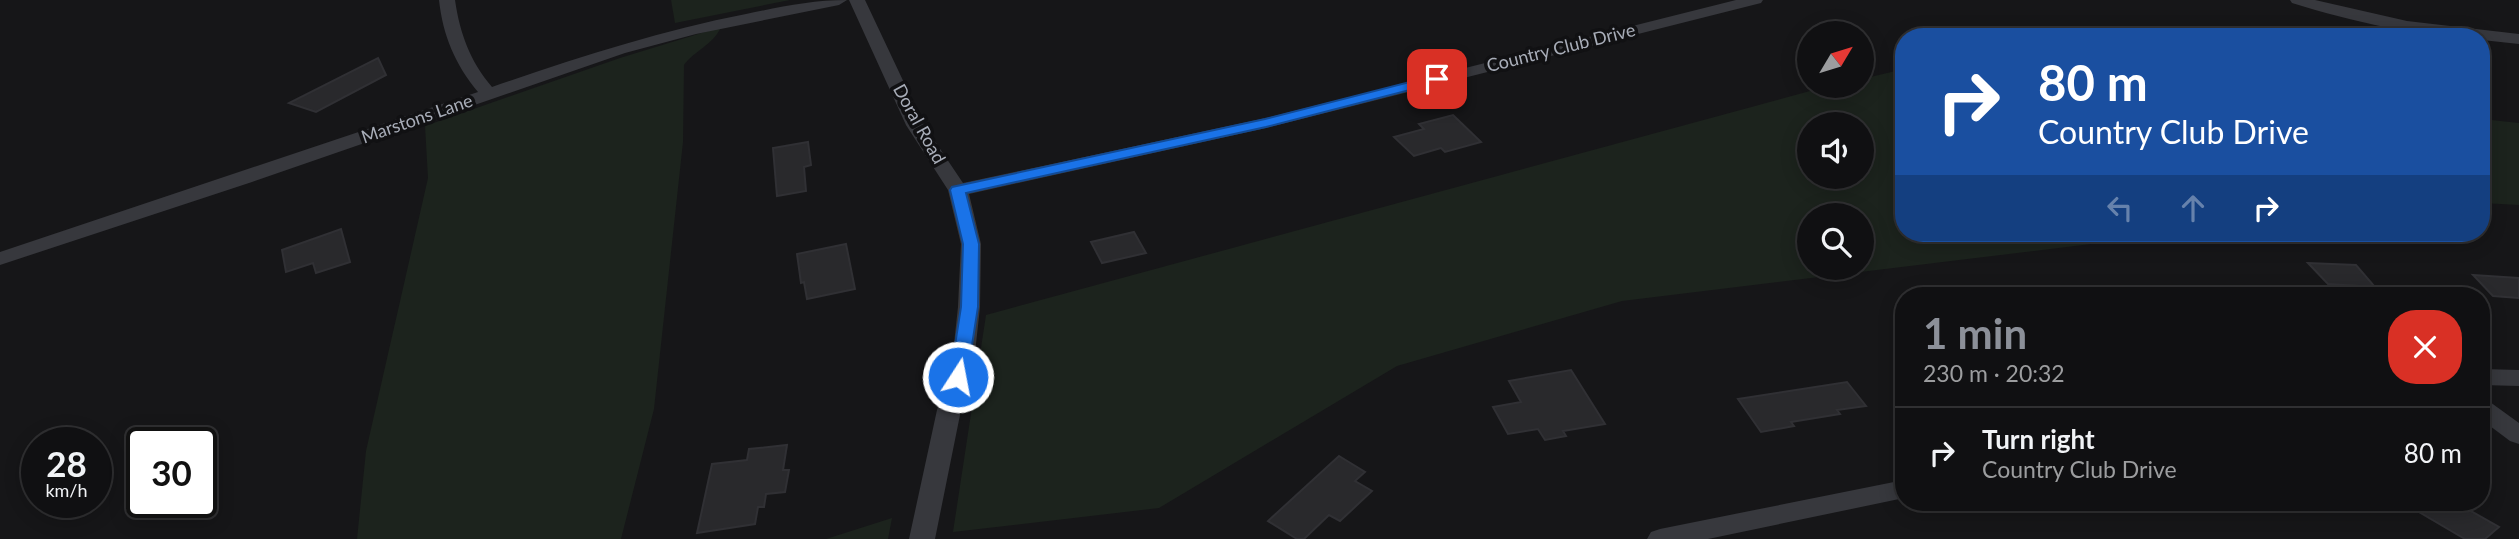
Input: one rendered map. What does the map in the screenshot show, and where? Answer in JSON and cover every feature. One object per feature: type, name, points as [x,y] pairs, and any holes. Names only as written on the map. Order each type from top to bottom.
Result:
[{"type":"street","points":[[447,0],[453,38],[463,63],[489,94]]},
{"type":"street","name":"Marstons Lane","points":[[0,259],[662,36],[839,0]]},
{"type":"street","name":"Doral Road","points":[[857,0],[915,125],[958,190],[971,244],[969,307],[963,362],[949,410],[922,539]]},
{"type":"street","name":"Country Club Drive","points":[[958,190],[1266,123],[1755,0]]},
{"type":"street","points":[[2298,0],[2365,19],[2411,28]]},
{"type":"street","points":[[2490,36],[2519,39]]},
{"type":"street","points":[[2490,377],[2519,378]]},
{"type":"street","points":[[2490,414],[2519,435]]},
{"type":"street","points":[[1660,539],[1895,491]]},
{"type":"shaded area","points":[[671,0],[790,0],[675,23]]},
{"type":"shaded area","points":[[721,27],[684,65],[683,142],[654,409],[621,539],[357,539],[366,451],[428,178],[425,126],[620,58]]},
{"type":"shaded area","points":[[1895,71],[1895,242],[2095,242],[1874,270],[1874,203],[1797,203],[1797,280],[1622,301],[1397,366],[1159,508],[953,532],[986,315],[1797,95],[1797,98],[1874,98],[1874,76]]},
{"type":"shaded area","points":[[2490,120],[2519,123],[2519,205],[2490,203]]},
{"type":"shaded area","points":[[892,518],[888,539],[826,539]]},
{"type":"building","points":[[378,58],[386,75],[316,112],[289,103]]},
{"type":"building","points":[[1453,115],[1481,142],[1445,152],[1441,148],[1414,156],[1394,137],[1424,129],[1419,124]]},
{"type":"building","points":[[808,142],[811,165],[804,167],[806,191],[777,196],[773,148]]},
{"type":"building","points":[[341,229],[350,262],[316,273],[313,263],[286,272],[282,250]]},
{"type":"building","points":[[1134,232],[1146,253],[1102,263],[1091,242]]},
{"type":"building","points":[[846,244],[855,289],[807,299],[804,282],[801,283],[797,254]]},
{"type":"building","points":[[2308,263],[2356,265],[2375,287],[2328,284]]},
{"type":"building","points":[[2473,275],[2519,278],[2519,298],[2493,296],[2490,287],[2484,287]]},
{"type":"building","points":[[1571,370],[1605,424],[1563,431],[1566,436],[1545,440],[1538,429],[1508,434],[1493,407],[1521,402],[1509,381]]},
{"type":"building","points":[[1847,382],[1866,406],[1837,410],[1840,414],[1791,422],[1794,426],[1761,432],[1738,399]]},
{"type":"building","points":[[787,445],[783,470],[789,470],[785,492],[766,494],[764,507],[758,507],[755,524],[697,533],[712,464],[747,460],[749,449]]},
{"type":"building","points":[[1339,456],[1365,472],[1355,481],[1372,491],[1340,521],[1329,515],[1304,539],[1297,539],[1268,521]]},
{"type":"building","points":[[2417,511],[2471,511],[2499,527],[2485,539],[2465,539]]},
{"type":"route","points":[[958,377],[963,362],[969,307],[971,244],[958,190],[1266,123],[1437,79]]}]
